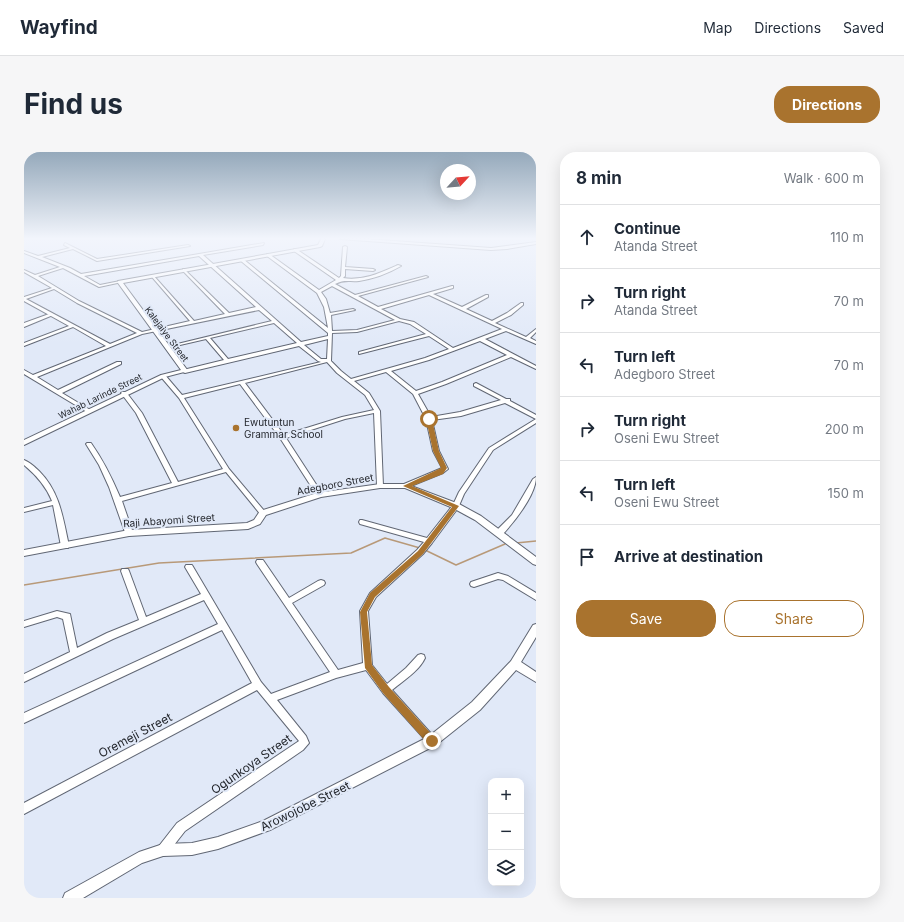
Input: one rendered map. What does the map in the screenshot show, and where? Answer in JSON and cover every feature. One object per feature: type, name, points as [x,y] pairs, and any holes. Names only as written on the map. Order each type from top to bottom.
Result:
[{"type":"street","points":[[30,274],[78,302],[141,333]]},
{"type":"street","points":[[35,276],[42,274]]},
{"type":"street","points":[[79,274],[90,282],[107,291]]},
{"type":"street","points":[[82,275],[89,274]]},
{"type":"street","points":[[99,286],[164,274]]},
{"type":"street","points":[[188,274],[228,314]]},
{"type":"street","points":[[222,274],[300,344],[320,360],[329,361],[339,372],[367,394],[377,411],[380,486]]},
{"type":"street","points":[[258,274],[330,334]]},
{"type":"street","points":[[294,274],[319,292],[324,298],[329,314],[329,361]]},
{"type":"street","points":[[331,274],[340,280],[356,281],[368,279],[380,274]]},
{"type":"street","points":[[319,292],[340,280],[343,274]]},
{"type":"street","points":[[152,276],[193,322]]},
{"type":"street","points":[[354,296],[426,276]]},
{"type":"street","name":"Kalejaiye Street","points":[[120,282],[185,371]]},
{"type":"street","points":[[332,284],[399,320],[412,322],[453,350]]},
{"type":"street","points":[[378,308],[452,287]]},
{"type":"street","points":[[24,298],[55,288]]},
{"type":"street","points":[[430,294],[536,343]]},
{"type":"street","points":[[462,309],[487,296]]},
{"type":"street","points":[[24,298],[51,315],[108,345]]},
{"type":"street","points":[[493,322],[522,304]]},
{"type":"street","points":[[33,377],[108,345],[141,333],[260,308]]},
{"type":"street","points":[[329,314],[353,310]]},
{"type":"street","points":[[24,325],[51,315]]},
{"type":"street","points":[[185,371],[300,344],[330,334],[357,331],[399,320]]},
{"type":"street","points":[[166,347],[275,322]]},
{"type":"street","points":[[24,345],[72,326]]},
{"type":"street","points":[[351,380],[453,350],[507,329]]},
{"type":"street","points":[[526,339],[536,330]]},
{"type":"street","points":[[361,353],[429,335]]},
{"type":"street","points":[[207,338],[227,361]]},
{"type":"street","points":[[481,339],[536,368]]},
{"type":"street","points":[[415,393],[444,383],[510,355]]},
{"type":"street","points":[[181,397],[329,361]]},
{"type":"street","points":[[59,392],[119,363]]},
{"type":"street","points":[[386,370],[415,393],[429,419],[436,451],[444,468],[441,472],[406,486]]},
{"type":"street","name":"Wahab Larinde Street","points":[[24,443],[124,393],[163,376],[185,371]]},
{"type":"street","points":[[24,372],[90,411]]},
{"type":"street","points":[[163,376],[181,397],[227,470],[263,513]]},
{"type":"street","points":[[242,383],[283,436],[320,495]]},
{"type":"street","points":[[476,385],[508,400],[536,417]]},
{"type":"street","points":[[124,393],[139,413],[176,484]]},
{"type":"street","points":[[429,419],[461,414],[508,400]]},
{"type":"street","points":[[283,436],[344,418],[377,411]]},
{"type":"street","points":[[432,741],[386,690],[368,666],[364,612],[373,595],[425,547],[456,506],[461,494],[491,448],[536,420]]},
{"type":"street","points":[[89,444],[105,469],[119,500],[128,533]]},
{"type":"street","points":[[24,462],[49,485],[56,502],[65,546]]},
{"type":"street","points":[[119,500],[227,470]]},
{"type":"street","points":[[499,533],[514,517],[536,478]]},
{"type":"street","name":"Adegboro Street","points":[[263,513],[320,495],[380,486],[406,486],[456,506],[499,533],[536,562]]},
{"type":"street","points":[[24,510],[56,502]]},
{"type":"street","name":"Raji Abayomi Street","points":[[24,553],[128,533],[248,526],[257,522],[263,513]]},
{"type":"street","points":[[362,522],[425,547]]},
{"type":"street","points":[[260,562],[336,674]]},
{"type":"street","name":"Ogunkoya Street","points":[[162,850],[181,827],[300,748],[304,743],[303,739],[258,685],[189,567]]},
{"type":"street","points":[[125,571],[143,621]]},
{"type":"street","points":[[474,584],[498,576],[505,578],[536,596]]},
{"type":"street","points":[[288,602],[321,583]]},
{"type":"street","points":[[24,678],[74,652],[143,621],[205,596]]},
{"type":"street","points":[[24,624],[57,614],[67,616],[74,652]]},
{"type":"street","points":[[24,718],[223,626]]},
{"type":"street","name":"Arowojobe Street","points":[[70,898],[139,858],[162,850],[192,849],[218,843],[281,820],[432,741],[476,706],[515,664],[536,628]]},
{"type":"street","points":[[386,690],[409,671],[421,658]]},
{"type":"street","points":[[515,664],[536,677]]},
{"type":"street","points":[[270,698],[336,674],[368,666]]},
{"type":"street","name":"Oremeji Street","points":[[24,809],[258,685]]},
{"type":"waterway","points":[[24,585],[159,563],[351,553],[385,538],[420,548]]},
{"type":"waterway","points":[[516,543],[536,541]]},
{"type":"waterway","points":[[425,550],[456,565],[505,544]]},
{"type":"place","name":"Ewutuntun Grammar School","points":[[236,428]]},
{"type":"route","points":[[429,419],[436,451],[444,468],[441,472],[406,486],[456,506],[420,552],[373,595],[364,612],[364,627],[368,666],[386,690],[432,741]]}]
